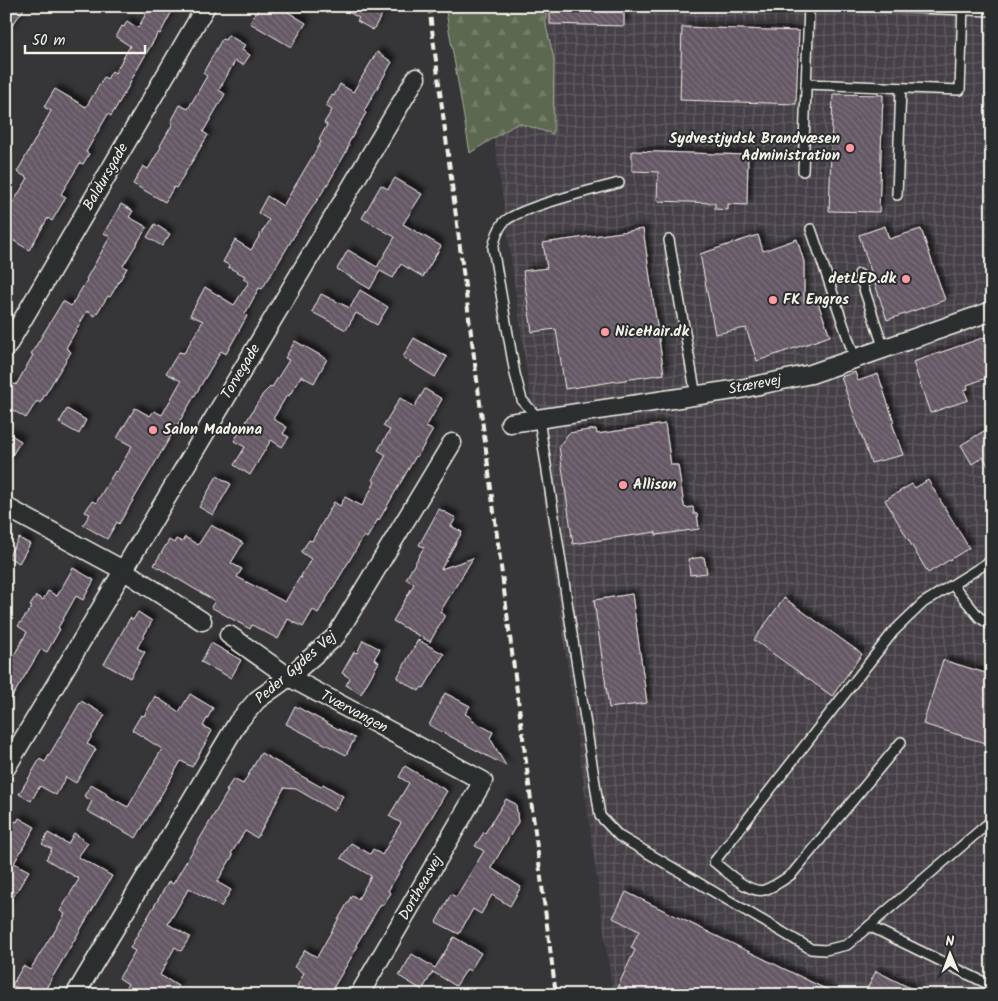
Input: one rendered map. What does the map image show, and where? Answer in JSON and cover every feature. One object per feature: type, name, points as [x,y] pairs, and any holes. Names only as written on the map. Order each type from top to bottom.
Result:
[{"type":"street","name":"Baldursgade","points":[[6,348],[206,6]]},
{"type":"street","name":"Torvegade","points":[[6,768],[416,78]]},
{"type":"street","name":"Stærevej","points":[[510,423],[740,389],[811,374],[992,311]]},
{"type":"street","name":"Peder Gydes Vej","points":[[75,995],[238,722],[257,700],[289,677],[336,636],[452,443]]},
{"type":"street","points":[[6,507],[123,570],[202,621]]},
{"type":"street","name":"Tværvangen","points":[[229,635],[289,677],[483,780]]},
{"type":"street","name":"Dortheasvej","points":[[359,995],[483,780]]},
{"type":"lane","points":[[803,171],[809,6]]},
{"type":"lane","points":[[866,6],[963,8],[992,11]]},
{"type":"lane","points":[[806,84],[960,90],[963,8]]},
{"type":"lane","points":[[897,195],[900,88]]},
{"type":"lane","points":[[620,183],[525,210],[504,222],[497,233],[493,248],[515,374],[522,400],[539,419],[600,816],[619,836],[811,949],[825,950],[847,945],[992,820]]},
{"type":"lane","points":[[811,229],[855,358]]},
{"type":"lane","points":[[669,240],[696,396]]},
{"type":"lane","points":[[859,274],[884,349]]},
{"type":"lane","points":[[901,742],[792,874],[775,886],[762,891],[750,889],[714,862],[893,632],[923,603],[992,560]]},
{"type":"lane","points":[[952,585],[979,617],[992,626]]},
{"type":"lane","points":[[870,926],[992,986]]},
{"type":"shaded area","points":[[476,6],[992,6],[992,995],[613,995]]},
{"type":"green space","points":[[445,6],[546,6],[546,26],[554,59],[553,134],[518,123],[470,153]]},
{"type":"building","points":[[6,6],[26,6],[6,34]]},
{"type":"building","points":[[153,6],[173,6],[160,34],[158,33],[111,116],[108,114],[86,152],[89,154],[83,164],[80,163],[61,194],[66,197],[52,221],[48,218],[29,250],[6,236],[6,214],[28,178],[17,172],[51,111],[44,107],[55,89],[86,107],[104,77],[107,79],[112,71],[115,73],[130,46],[116,37],[122,26],[124,27],[127,21],[138,28],[148,10],[150,11]]},
{"type":"building","points":[[260,6],[278,6],[306,23],[291,47],[250,23]]},
{"type":"building","points":[[338,6],[387,6],[373,30],[357,21],[359,18]]},
{"type":"building","points":[[550,6],[624,6],[624,26],[550,24]]},
{"type":"building","points":[[682,27],[799,31],[796,104],[680,100]]},
{"type":"building","points":[[228,35],[245,45],[242,50],[250,55],[243,65],[235,61],[219,90],[225,94],[203,132],[208,135],[176,188],[174,187],[165,202],[133,184],[143,166],[148,169],[173,123],[171,122],[180,105],[188,109],[207,76],[203,73],[222,39],[225,40]]},
{"type":"building","points":[[377,52],[392,62],[364,111],[366,113],[348,144],[345,154],[262,289],[259,288],[245,314],[247,316],[226,354],[221,351],[119,524],[117,522],[107,539],[83,525],[90,514],[85,512],[92,501],[96,503],[132,446],[117,438],[135,408],[150,416],[154,411],[162,415],[181,381],[166,373],[179,352],[184,353],[203,321],[190,315],[205,287],[234,305],[249,282],[243,279],[245,276],[228,267],[229,265],[223,262],[235,240],[251,250],[269,220],[258,213],[267,196],[283,206],[321,142],[319,140],[327,125],[324,123],[332,110],[326,106],[332,95],[334,96],[340,84],[353,92]]},
{"type":"building","points":[[833,94],[883,95],[879,212],[829,211]]},
{"type":"building","points":[[632,151],[748,155],[747,205],[728,204],[728,210],[715,209],[715,203],[657,201],[658,172],[632,171]]},
{"type":"building","points":[[395,178],[422,194],[403,224],[441,246],[423,277],[401,264],[393,278],[380,271],[370,289],[337,269],[348,250],[377,267],[395,237],[362,218],[381,185],[388,189]]},
{"type":"building","points":[[121,204],[133,211],[129,217],[147,227],[123,266],[127,268],[110,297],[108,296],[95,316],[87,311],[66,348],[71,352],[40,403],[37,401],[26,418],[6,406],[6,393],[12,383],[16,385],[33,355],[31,354],[63,301],[71,306],[87,280],[110,237],[104,233]]},
{"type":"building","points":[[155,224],[170,234],[162,246],[147,237]]},
{"type":"building","points":[[885,226],[889,239],[921,229],[945,300],[887,320],[859,235]]},
{"type":"building","points":[[643,229],[664,374],[565,389],[556,329],[532,332],[523,271],[547,268],[543,243]]},
{"type":"building","points":[[758,235],[763,251],[797,239],[804,262],[804,302],[818,303],[830,336],[757,361],[746,328],[715,334],[700,254]]},
{"type":"building","points":[[360,290],[388,307],[377,325],[356,313],[346,330],[312,312],[321,294],[350,308]]},
{"type":"building","points":[[985,337],[987,343],[992,342],[992,376],[967,385],[968,389],[964,390],[968,400],[930,413],[913,362]]},
{"type":"building","points":[[414,338],[447,357],[435,377],[403,357]]},
{"type":"building","points":[[295,341],[327,359],[314,383],[301,376],[289,396],[287,395],[273,419],[287,427],[283,434],[289,437],[282,447],[271,440],[250,475],[234,465],[245,447],[234,441],[263,394],[272,387],[289,360],[285,358]]},
{"type":"building","points":[[855,372],[858,381],[878,374],[903,455],[871,463],[841,377]]},
{"type":"building","points":[[425,389],[442,399],[426,427],[433,430],[379,520],[367,538],[364,536],[318,613],[313,610],[303,627],[288,619],[278,639],[252,625],[250,629],[211,607],[215,601],[154,565],[169,540],[174,543],[176,539],[182,542],[185,537],[198,545],[211,525],[243,543],[231,563],[242,569],[237,577],[285,602],[300,577],[302,578],[301,576],[311,559],[301,552],[309,540],[312,541],[334,502],[340,506],[345,497],[362,506],[375,482],[372,480],[386,455],[378,450],[390,430],[383,426],[400,398],[414,407]]},
{"type":"building","points":[[67,409],[86,420],[79,434],[59,423]]},
{"type":"building","name":"Allison","points":[[665,424],[671,465],[678,465],[684,506],[685,508],[693,507],[694,514],[697,514],[699,529],[656,535],[656,532],[573,544],[559,446],[569,433],[596,429],[597,434]]},
{"type":"building","points":[[992,426],[992,472],[983,457],[972,464],[961,445]]},
{"type":"building","points":[[6,432],[21,441],[6,465]]},
{"type":"building","points":[[217,476],[231,484],[213,515],[199,507]]},
{"type":"building","points":[[928,480],[969,548],[928,573],[885,500],[912,484],[915,488]]},
{"type":"building","points":[[439,509],[456,518],[451,526],[462,532],[441,569],[473,558],[440,612],[445,615],[430,642],[393,621],[414,584],[406,579],[424,547],[419,545]]},
{"type":"building","points":[[19,538],[30,544],[19,563],[8,557]]},
{"type":"building","points":[[704,557],[707,573],[690,575],[688,559]]},
{"type":"building","points":[[73,568],[94,580],[83,600],[76,596],[47,652],[41,649],[6,707],[6,653],[13,657],[27,632],[18,626],[32,607],[30,606],[36,596],[43,600],[48,591],[57,596]]},
{"type":"building","points":[[632,594],[647,703],[609,708],[594,600]]},
{"type":"building","points":[[784,598],[862,654],[832,696],[754,640]]},
{"type":"building","points":[[138,612],[152,621],[137,648],[145,652],[130,678],[104,664],[130,618],[133,620]]},
{"type":"building","points":[[363,640],[380,649],[374,659],[379,662],[361,694],[346,685],[350,678],[342,673],[354,652],[357,653]]},
{"type":"building","points":[[418,640],[444,654],[424,688],[422,687],[419,691],[397,678]]},
{"type":"building","points":[[211,643],[241,660],[231,678],[201,662]]},
{"type":"building","points":[[943,660],[992,675],[992,745],[923,724]]},
{"type":"building","points":[[445,693],[470,706],[465,714],[472,718],[471,720],[493,732],[490,738],[506,766],[429,725]]},
{"type":"building","points":[[190,694],[213,708],[203,726],[212,731],[192,767],[181,761],[136,838],[87,811],[92,801],[84,796],[91,784],[128,807],[162,749],[132,730],[141,715],[144,716],[155,696],[179,712]]},
{"type":"building","points":[[81,701],[105,715],[87,744],[96,749],[76,783],[66,777],[56,795],[40,786],[31,801],[19,794],[40,759],[45,762]]},
{"type":"building","points":[[295,706],[355,738],[346,755],[286,724]]},
{"type":"building","points":[[261,753],[321,787],[323,784],[343,796],[334,811],[296,789],[284,788],[257,838],[245,831],[231,854],[233,855],[217,882],[231,890],[221,907],[189,888],[168,924],[190,937],[181,951],[175,947],[160,975],[178,986],[173,995],[121,995],[128,984],[119,978],[135,951],[130,948],[140,930],[169,881],[173,884],[228,791],[226,791],[233,779],[243,784]]},
{"type":"building","points":[[405,766],[447,791],[388,891],[391,893],[383,905],[381,904],[356,945],[358,946],[329,995],[311,995],[297,986],[304,973],[294,967],[305,950],[317,957],[352,895],[358,899],[371,876],[341,858],[351,843],[370,854],[373,849],[382,855],[401,823],[389,816],[409,783],[399,777]]},
{"type":"building","points":[[506,799],[516,804],[518,822],[491,868],[521,887],[510,906],[492,895],[481,914],[473,909],[459,934],[436,922],[451,894],[456,897],[484,851],[475,846]]},
{"type":"building","points":[[19,818],[35,827],[14,863],[29,871],[6,909],[6,838],[15,821],[17,822]]},
{"type":"building","points":[[48,833],[68,844],[74,833],[88,843],[78,857],[112,876],[42,995],[30,995],[12,985],[23,966],[30,970],[52,936],[65,914],[60,911],[79,879],[46,859],[52,849],[42,844]]},
{"type":"building","points":[[626,892],[838,995],[637,995],[618,986],[635,950],[631,948],[639,931],[613,918]]},
{"type":"building","points":[[454,937],[481,953],[470,971],[467,969],[456,986],[433,972],[422,990],[399,976],[412,954],[435,968]]},
{"type":"building","points":[[876,971],[924,995],[864,995]]},
{"type":"railway","points":[[429,6],[556,995]]},
{"type":"place","name":"Sydvestjydsk Brandvæsen Administration","points":[[850,148]]},
{"type":"place","name":"detLED.dk","points":[[906,279]]},
{"type":"place","name":"FK Engros","points":[[773,300]]},
{"type":"place","name":"NiceHair.dk","points":[[605,332]]},
{"type":"place","name":"Salon Madonna","points":[[153,430]]},
{"type":"place","name":"Allison","points":[[623,485]]}]
